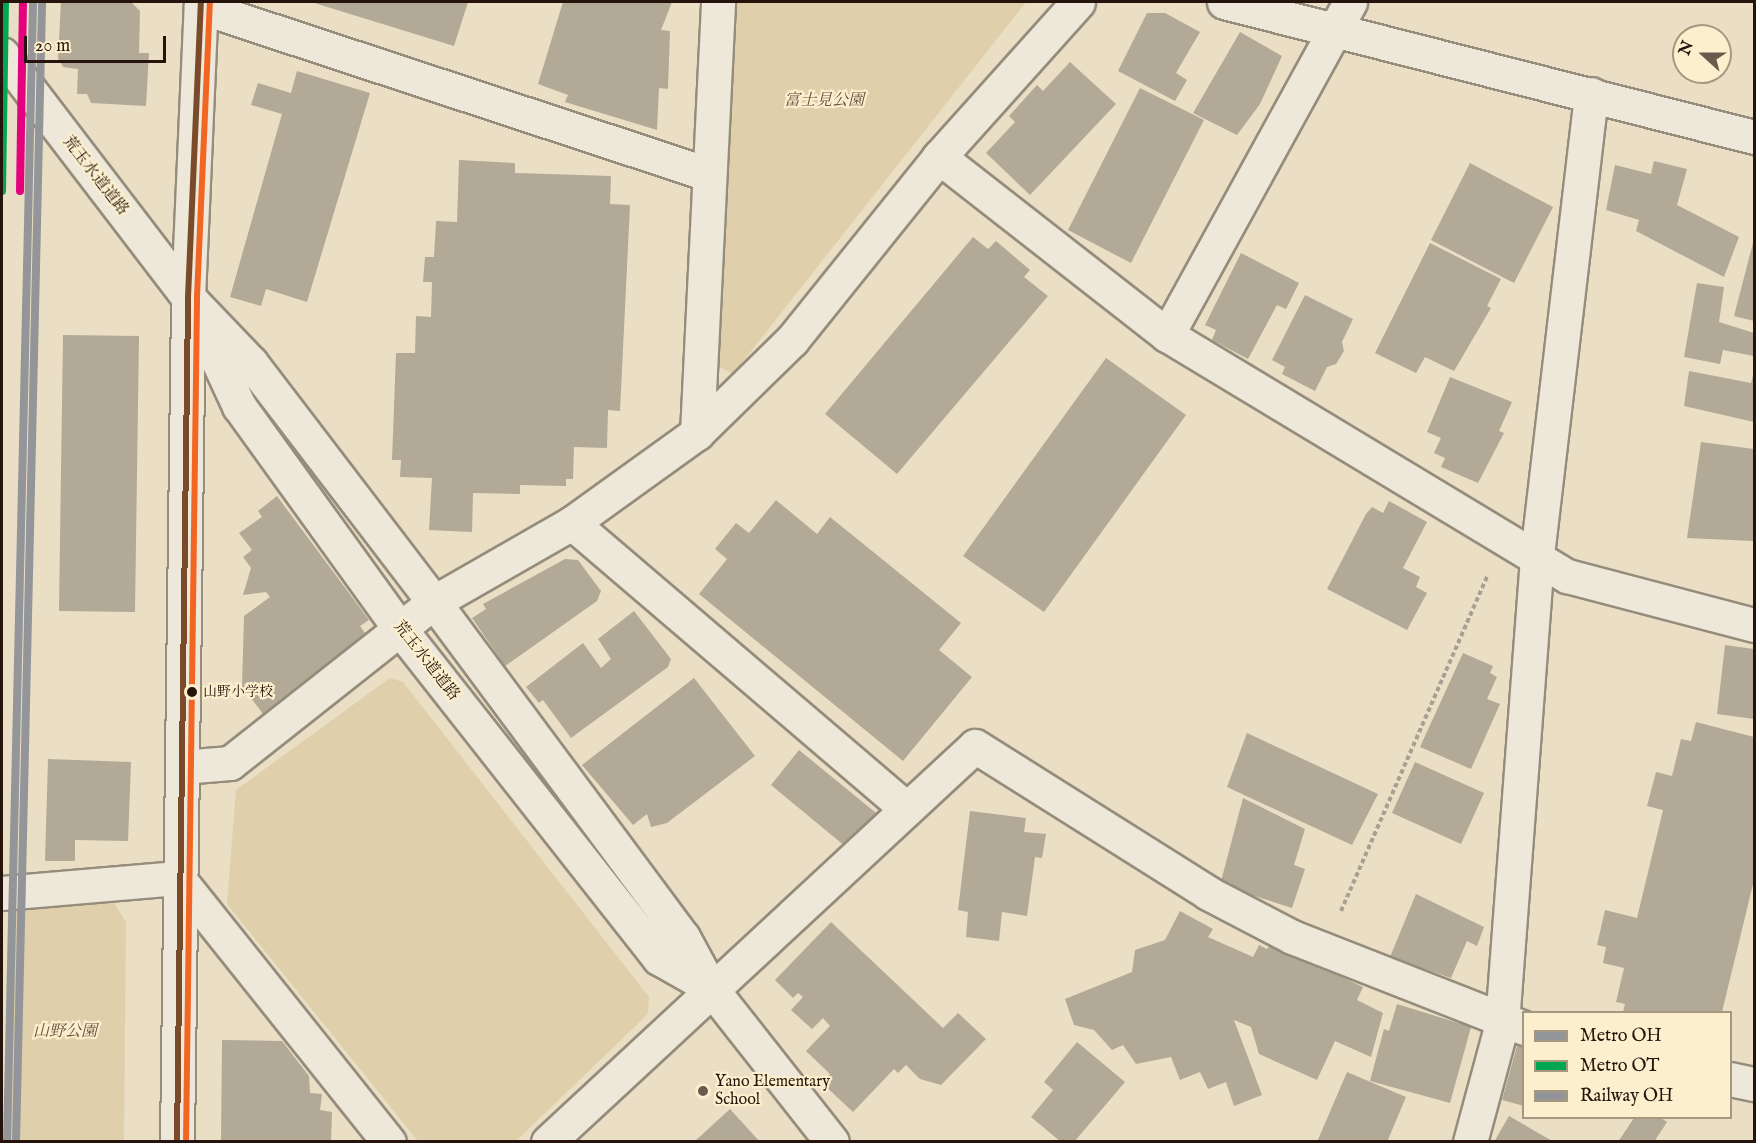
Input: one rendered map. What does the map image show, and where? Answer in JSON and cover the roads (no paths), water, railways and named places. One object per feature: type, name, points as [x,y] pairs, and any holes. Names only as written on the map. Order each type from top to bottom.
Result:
[{"type":"street","points":[[697,433],[718,2]]},
{"type":"street","points":[[182,767],[230,763],[434,602],[572,523],[697,433],[792,340],[939,157],[1078,2]]},
{"type":"street","points":[[1224,2],[1343,16],[1591,94],[1755,137]]},
{"type":"street","points":[[177,1142],[178,878],[182,767],[188,297],[201,4],[708,174]]},
{"type":"street","points":[[1167,335],[1343,16]]},
{"type":"street","name":"荒玉水道道路","points":[[2,54],[188,297],[251,363],[434,602],[683,937],[710,987],[832,1142]]},
{"type":"street","points":[[1470,1142],[1513,1025],[1537,555],[1591,94]]},
{"type":"street","points":[[939,157],[1167,335],[1537,555],[1567,576],[1755,625]]},
{"type":"street","name":"荒玉水道道路","points":[[188,297],[239,406],[400,629],[659,958],[710,987]]},
{"type":"street","points":[[572,523],[905,807]]},
{"type":"street","points":[[548,1142],[710,987],[905,807],[975,746],[1208,893],[1324,950],[1513,1025]]},
{"type":"street","points":[[2,893],[178,878]]},
{"type":"street","points":[[178,878],[389,1142]]},
{"type":"street","points":[[1732,1079],[1755,1084]]},
{"type":"metro line","name":"OT","points":[[2,191],[5,2]]},
{"type":"metro line","name":"OH","points":[[7,1142],[33,2]]},
{"type":"rail line","name":"OH","points":[[16,1142],[42,2]]},
{"type":"place","name":"山野小学校","points":[[192,692]]},
{"type":"place","name":"Yano Elementary School","points":[[703,1091]]},
{"type":"park label","name":"富士見公園","points":[[824,101]]},
{"type":"park label","name":"山野公園","points":[[65,1032]]}]
